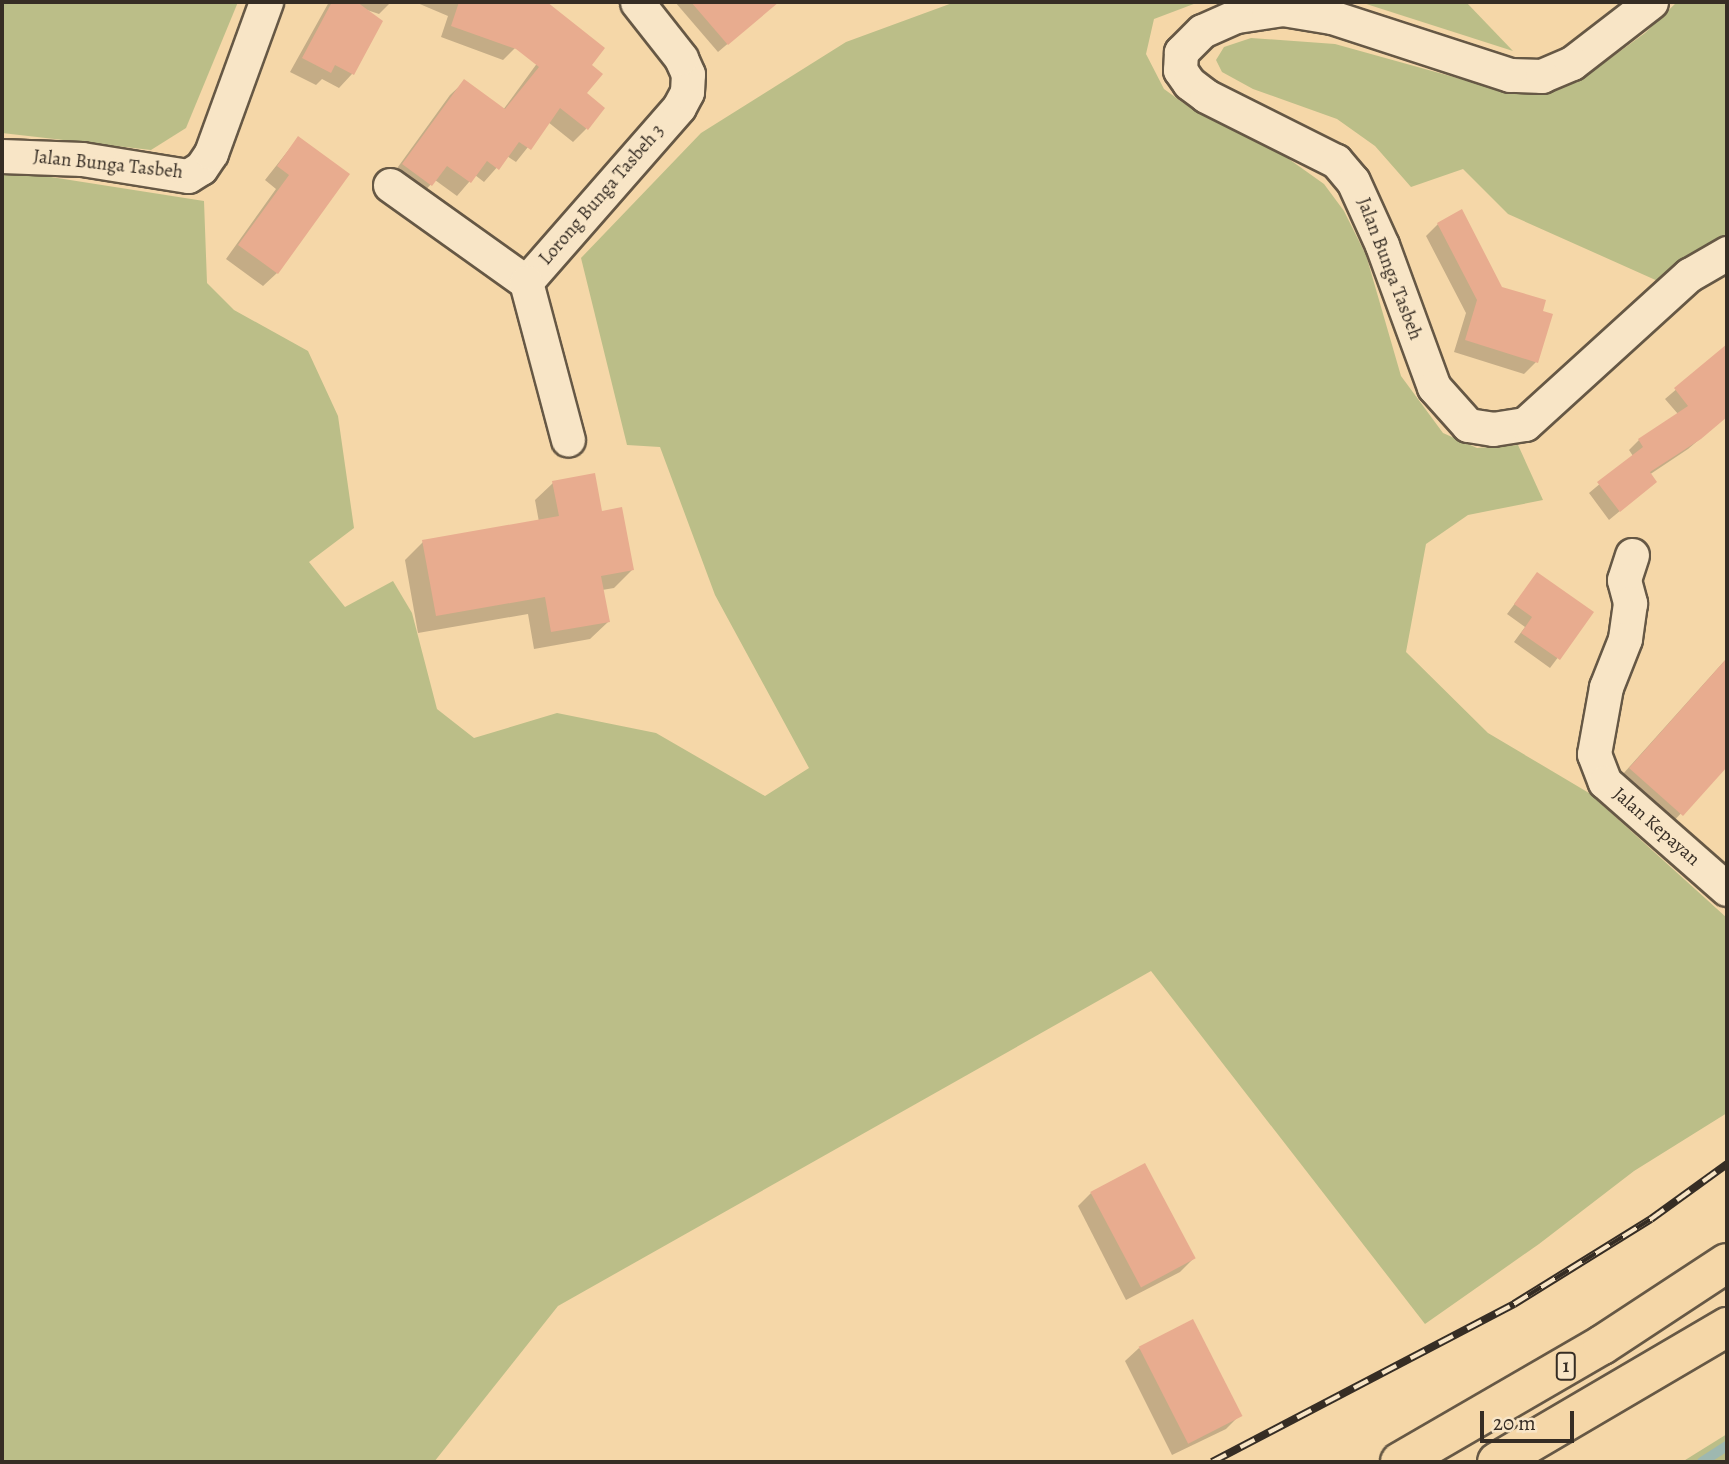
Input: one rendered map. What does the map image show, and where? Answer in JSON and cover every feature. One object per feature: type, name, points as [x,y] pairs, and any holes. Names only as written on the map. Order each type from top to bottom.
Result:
[{"type":"highway","name":"1","points":[[1400,1462],[1591,1351],[1727,1263]]},
{"type":"highway","points":[[1497,1462],[1727,1327]]},
{"type":"street","name":"Jalan Bunga Tasbeh","points":[[2,156],[82,159],[188,176],[201,168],[211,153],[266,2]]},
{"type":"street","name":"Lorong Bunga Tasbeh 3","points":[[390,185],[526,282],[679,107],[687,92],[688,74],[681,58],[637,2]]},
{"type":"street","name":"Jalan Bunga Tasbeh","points":[[1651,2],[1572,63],[1542,76],[1510,75],[1331,17],[1283,9],[1236,16],[1202,30],[1181,52],[1180,70],[1189,83],[1206,96],[1336,161],[1353,181],[1382,245],[1434,387],[1468,425],[1493,429],[1525,424],[1689,275],[1727,253]]},
{"type":"street","points":[[526,282],[568,440]]},
{"type":"street","name":"Jalan Kepayan","points":[[1632,555],[1624,580],[1630,603],[1625,639],[1606,687],[1594,754],[1605,782],[1727,889]]},
{"type":"green space","points":[[2,2],[238,2],[186,128],[151,150],[2,133]]},
{"type":"green space","points":[[955,2],[1199,2],[1154,19],[1146,54],[1164,89],[1193,110],[1286,157],[1324,184],[1344,211],[1366,255],[1401,376],[1443,433],[1477,448],[1518,445],[1543,500],[1468,515],[1426,544],[1406,652],[1488,733],[1589,793],[1727,918],[1727,1113],[1634,1171],[1539,1244],[1425,1324],[1151,971],[558,1306],[434,1462],[2,1462],[2,172],[19,172],[204,201],[207,283],[234,310],[308,351],[338,416],[354,528],[309,562],[345,607],[393,581],[412,613],[437,709],[474,738],[557,713],[656,733],[765,796],[809,768],[715,595],[660,447],[627,445],[581,258],[701,133],[846,42]]},
{"type":"green space","points":[[1360,2],[1466,2],[1513,51]]},
{"type":"green space","points":[[1677,2],[1727,2],[1727,238],[1660,282],[1508,214],[1463,169],[1411,187],[1375,146],[1337,119],[1253,89],[1222,72],[1216,60],[1224,47],[1251,38],[1335,44],[1504,91],[1540,93],[1578,82],[1645,33]]},
{"type":"green space","points":[[1727,1434],[1727,1462],[1682,1462]]},
{"type":"building","points":[[332,2],[357,2],[383,21],[354,75],[335,65],[331,73],[302,58]]},
{"type":"building","points":[[459,2],[547,2],[605,48],[592,65],[603,74],[587,93],[605,108],[588,130],[560,108],[531,150],[519,142],[499,170],[487,161],[471,183],[447,166],[432,186],[402,164],[464,79],[505,109],[539,67],[516,49],[451,26]]},
{"type":"building","points":[[691,2],[779,2],[728,45]]},
{"type":"building","points":[[298,136],[350,174],[278,274],[238,245],[289,175],[277,166]]},
{"type":"building","points":[[1462,209],[1502,287],[1546,300],[1543,311],[1553,314],[1538,363],[1465,340],[1477,300],[1437,223]]},
{"type":"building","points":[[1727,344],[1727,417],[1701,439],[1650,472],[1657,482],[1620,512],[1597,482],[1643,447],[1638,439],[1688,406],[1674,388]]},
{"type":"building","points":[[595,473],[602,511],[622,507],[634,570],[601,576],[610,622],[551,632],[545,597],[436,616],[422,540],[559,516],[552,481]]},
{"type":"building","points":[[1537,572],[1594,612],[1560,660],[1521,633],[1532,617],[1514,604]]},
{"type":"building","points":[[1727,658],[1727,767],[1683,816],[1629,768]]},
{"type":"building","points":[[1145,1163],[1196,1258],[1141,1287],[1090,1192]]},
{"type":"building","points":[[1193,1319],[1242,1416],[1188,1444],[1139,1347]]},
{"type":"waterway","points":[[1702,1462],[1727,1446]]},
{"type":"railway","points":[[1212,1462],[1514,1304],[1651,1219],[1727,1164]]}]
